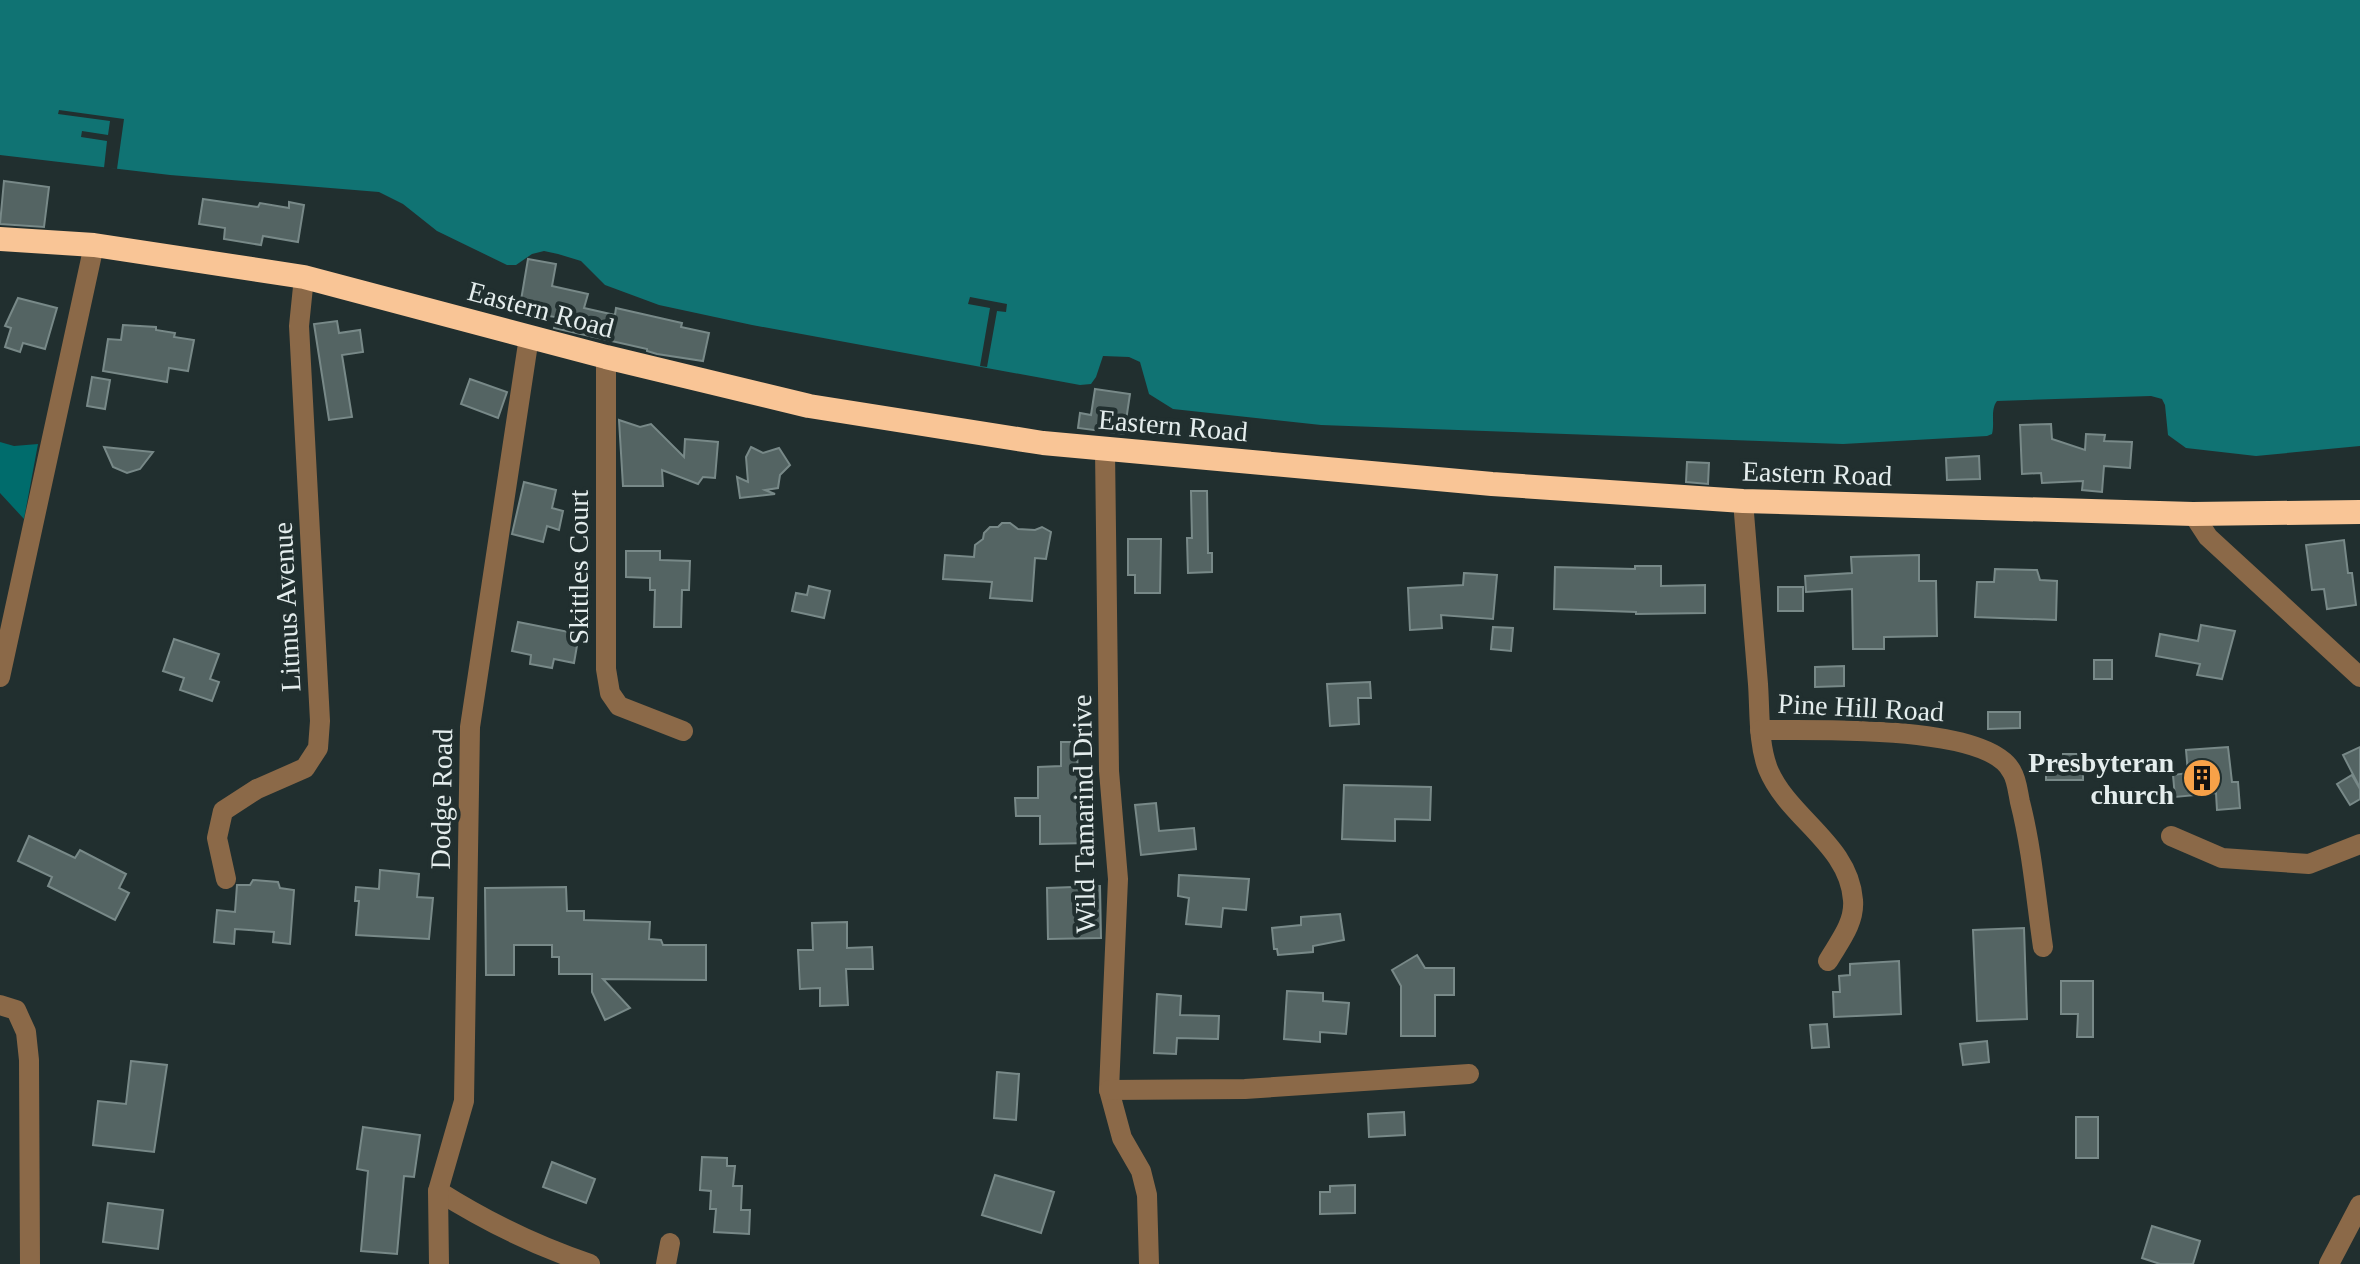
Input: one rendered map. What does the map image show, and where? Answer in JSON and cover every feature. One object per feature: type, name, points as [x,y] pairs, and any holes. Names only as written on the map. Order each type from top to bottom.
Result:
[{"type":"highway","name":"Eastern Road","points":[[0,239],[94,245],[304,277],[606,357],[809,406],[1043,443],[1492,484],[1743,501],[2193,514],[2360,512]]},
{"type":"street","points":[[0,677],[94,245]]},
{"type":"street","name":"Litmus Avenue","points":[[226,879],[217,838],[223,811],[257,789],[305,768],[318,748],[320,721],[299,326],[304,277]]},
{"type":"street","name":"Dodge Road","points":[[439,1264],[438,1191],[464,1101],[470,727],[529,337]]},
{"type":"street","name":"Skittles Court","points":[[606,357],[606,669],[610,693],[619,706],[683,731]]},
{"type":"street","name":"Wild Tamarind Drive","points":[[1105,450],[1109,771],[1118,879],[1109,1090],[1122,1138],[1141,1171],[1147,1195],[1149,1264]]},
{"type":"street","name":"Pine Hill Road","points":[[1743,501],[1760,730],[1768,768],[1787,801],[1825,839],[1847,875],[1853,901],[1851,922],[1828,961]]},
{"type":"street","points":[[2193,514],[2208,537],[2360,677]]},
{"type":"street","name":"Pine Hill Road","points":[[1760,730],[1920,734],[1954,739],[1995,755],[2012,771],[2024,817],[2043,947]]},
{"type":"street","points":[[2171,836],[2222,858],[2309,864],[2360,844]]},
{"type":"street","points":[[0,1005],[16,1010],[26,1032],[28,1046],[30,1264]]},
{"type":"street","points":[[1109,1090],[1245,1089],[1469,1074]]},
{"type":"street","points":[[438,1191],[488,1223],[551,1251],[590,1264]]},
{"type":"street","points":[[2329,1264],[2360,1205]]},
{"type":"street","points":[[666,1264],[670,1243]]},
{"type":"shaded area","points":[[0,0],[2360,0],[2360,446],[2256,456],[2186,448],[2168,435],[2165,405],[2162,399],[2151,396],[1997,401],[1992,434],[1987,436],[1843,444],[1321,425],[1173,409],[1149,394],[1140,362],[1129,357],[1103,356],[1091,384],[1080,385],[659,305],[605,285],[581,261],[558,254],[544,251],[532,254],[516,265],[507,265],[437,231],[403,204],[379,192],[170,175],[0,155]]},
{"type":"shaded area","points":[[0,442],[14,446],[38,444],[24,519],[0,493]]},
{"type":"pier","points":[[59,110],[124,119],[117,169],[104,168],[107,141],[81,137],[82,131],[108,135],[110,121],[58,114]]},
{"type":"pier","points":[[970,297],[1007,304],[1006,312],[997,311],[987,367],[980,366],[990,308],[968,304]]},
{"type":"building","points":[[4,181],[49,187],[44,227],[0,224]]},
{"type":"building","points":[[203,199],[258,207],[260,203],[289,208],[289,202],[304,205],[298,242],[263,236],[261,245],[224,239],[225,228],[199,224]]},
{"type":"building","points":[[528,259],[556,264],[552,286],[588,294],[584,308],[615,315],[616,308],[682,323],[681,327],[709,333],[703,361],[657,354],[647,349],[554,328],[556,317],[519,312]]},
{"type":"building","points":[[18,298],[57,308],[45,349],[23,343],[20,352],[5,347],[11,328],[5,326]]},
{"type":"building","points":[[337,321],[339,333],[360,330],[363,352],[342,355],[352,417],[329,420],[314,324]]},
{"type":"building","points":[[123,325],[156,327],[156,330],[175,333],[174,337],[194,340],[188,371],[169,368],[167,382],[103,371],[108,339],[121,340]]},
{"type":"building","points":[[92,377],[110,380],[105,409],[87,406]]},
{"type":"building","points":[[470,379],[507,392],[498,418],[461,404]]},
{"type":"building","points":[[1095,389],[1130,394],[1124,434],[1078,428],[1080,413],[1091,415]]},
{"type":"building","points":[[619,420],[640,427],[651,424],[684,457],[685,439],[718,442],[715,478],[703,477],[698,484],[662,470],[663,486],[623,486]]},
{"type":"building","points":[[2051,424],[2052,439],[2085,450],[2086,434],[2105,435],[2104,441],[2132,442],[2130,468],[2104,466],[2102,492],[2082,490],[2083,481],[2042,483],[2041,473],[2022,474],[2020,425]]},
{"type":"building","points":[[104,447],[153,452],[140,469],[127,473],[113,467]]},
{"type":"building","points":[[751,447],[763,453],[779,448],[790,465],[780,475],[778,488],[765,490],[775,494],[740,498],[737,477],[748,482],[746,457]]},
{"type":"building","points":[[1979,456],[1980,479],[1947,480],[1946,458]]},
{"type":"building","points":[[1687,462],[1709,463],[1708,484],[1686,482]]},
{"type":"building","points":[[524,482],[556,490],[552,508],[563,511],[559,530],[547,526],[543,542],[512,534]]},
{"type":"building","points":[[1191,491],[1207,491],[1208,553],[1212,553],[1212,572],[1188,573],[1187,538],[1192,538]]},
{"type":"building","points":[[1002,523],[1010,523],[1018,529],[1035,530],[1042,527],[1051,532],[1046,559],[1035,558],[1032,601],[990,598],[992,582],[943,579],[945,555],[974,557],[975,545],[983,539],[984,533]]},
{"type":"building","points":[[1128,539],[1161,539],[1160,593],[1135,593],[1135,575],[1128,575]]},
{"type":"building","points":[[2344,540],[2356,605],[2327,609],[2324,589],[2312,590],[2306,545]]},
{"type":"building","points":[[626,551],[660,551],[660,560],[690,561],[689,590],[682,590],[681,627],[654,627],[655,590],[650,590],[650,578],[626,577]]},
{"type":"building","points":[[1919,555],[1919,581],[1936,581],[1937,636],[1884,637],[1884,649],[1853,649],[1852,589],[1806,592],[1805,576],[1852,573],[1851,557]]},
{"type":"building","points":[[1635,566],[1661,566],[1661,586],[1705,585],[1705,613],[1636,614],[1554,609],[1555,567],[1635,569]]},
{"type":"building","points":[[1995,569],[2037,570],[2040,580],[2057,581],[2056,620],[1975,617],[1977,582],[1994,582]]},
{"type":"building","points":[[1464,573],[1497,575],[1493,619],[1441,615],[1442,628],[1410,630],[1408,588],[1463,585]]},
{"type":"building","points":[[809,586],[830,591],[824,618],[792,611],[796,593],[807,595]]},
{"type":"building","points":[[1778,587],[1803,587],[1803,611],[1778,611]]},
{"type":"building","points":[[518,622],[579,634],[574,663],[554,659],[552,668],[530,664],[531,655],[512,651]]},
{"type":"building","points":[[2201,625],[2235,631],[2222,679],[2197,675],[2200,664],[2156,656],[2160,634],[2198,641]]},
{"type":"building","points":[[1493,627],[1513,628],[1511,651],[1491,649]]},
{"type":"building","points":[[174,639],[219,654],[210,679],[219,682],[212,701],[180,690],[184,678],[163,671]]},
{"type":"building","points":[[2094,660],[2112,660],[2112,679],[2094,679]]},
{"type":"building","points":[[1844,666],[1844,686],[1815,687],[1815,667]]},
{"type":"building","points":[[1370,682],[1371,698],[1358,698],[1359,724],[1330,726],[1327,684]]},
{"type":"building","points":[[1988,712],[2020,712],[2020,728],[1988,729]]},
{"type":"building","points":[[1061,742],[1077,742],[1078,789],[1089,788],[1090,843],[1040,844],[1040,816],[1016,816],[1015,798],[1038,798],[1038,767],[1061,766]]},
{"type":"building","name":"Presbyteran church","points":[[2228,747],[2232,782],[2238,782],[2240,808],[2217,810],[2216,793],[2175,797],[2173,775],[2188,773],[2186,750]]},
{"type":"building","points":[[2360,747],[2360,788],[2343,755]]},
{"type":"building","points":[[2063,754],[2077,754],[2077,764],[2083,764],[2083,780],[2046,780],[2046,764],[2063,764]]},
{"type":"building","points":[[2352,775],[2360,789],[2360,799],[2350,805],[2337,784]]},
{"type":"building","points":[[1344,785],[1431,787],[1430,820],[1395,819],[1395,841],[1342,839]]},
{"type":"building","points":[[1156,803],[1159,831],[1194,828],[1196,849],[1141,855],[1135,805]]},
{"type":"building","points":[[29,836],[75,858],[80,850],[126,874],[119,888],[129,893],[115,920],[48,886],[52,877],[18,861]]},
{"type":"building","points":[[380,870],[419,874],[417,897],[433,898],[429,939],[356,935],[359,901],[355,901],[356,887],[379,889]]},
{"type":"building","points":[[1179,875],[1249,879],[1246,910],[1223,908],[1221,927],[1186,924],[1189,898],[1178,896]]},
{"type":"building","points":[[253,880],[278,882],[280,888],[294,890],[290,944],[273,942],[274,932],[235,929],[234,944],[214,942],[217,910],[235,912],[237,885],[250,885]]},
{"type":"building","points":[[1100,886],[1101,938],[1048,939],[1047,888]]},
{"type":"building","points":[[566,887],[567,911],[584,911],[584,920],[650,922],[649,939],[661,940],[663,945],[706,945],[706,980],[603,979],[630,1008],[605,1020],[592,992],[592,974],[559,974],[559,957],[552,957],[552,945],[514,945],[514,975],[486,975],[485,888]]},
{"type":"building","points":[[1340,914],[1344,940],[1313,946],[1313,952],[1278,955],[1277,949],[1274,949],[1272,928],[1301,925],[1301,917]]},
{"type":"building","points":[[847,922],[847,948],[872,947],[873,969],[846,969],[848,1005],[820,1006],[820,988],[800,989],[798,950],[813,950],[812,923]]},
{"type":"building","points":[[2024,928],[2027,1019],[1977,1021],[1973,930]]},
{"type":"building","points":[[1417,955],[1425,968],[1454,968],[1454,995],[1435,995],[1435,1036],[1401,1036],[1401,986],[1392,970]]},
{"type":"building","points":[[1899,961],[1901,1014],[1834,1017],[1833,992],[1840,992],[1839,976],[1850,975],[1850,964]]},
{"type":"building","points":[[2061,981],[2093,981],[2093,1037],[2077,1037],[2078,1014],[2061,1014]]},
{"type":"building","points":[[1287,991],[1323,993],[1323,1001],[1349,1003],[1346,1034],[1320,1032],[1320,1042],[1284,1039]]},
{"type":"building","points":[[1157,994],[1181,996],[1180,1015],[1219,1016],[1218,1039],[1177,1038],[1176,1054],[1154,1053]]},
{"type":"building","points":[[1827,1024],[1829,1047],[1812,1048],[1810,1025]]},
{"type":"building","points":[[1987,1041],[1989,1062],[1963,1065],[1960,1044]]},
{"type":"building","points":[[131,1061],[167,1065],[154,1152],[93,1145],[98,1101],[126,1104]]},
{"type":"building","points":[[997,1072],[1019,1074],[1016,1120],[994,1118]]},
{"type":"building","points":[[1404,1112],[1405,1135],[1369,1137],[1368,1114]]},
{"type":"building","points":[[2076,1117],[2098,1117],[2098,1158],[2076,1158]]},
{"type":"building","points":[[363,1127],[420,1135],[414,1177],[404,1176],[397,1254],[361,1251],[368,1171],[357,1169]]},
{"type":"building","points":[[702,1157],[727,1158],[727,1166],[735,1166],[733,1186],[742,1186],[741,1210],[750,1210],[749,1234],[714,1232],[716,1209],[710,1209],[711,1191],[700,1190]]},
{"type":"building","points":[[552,1162],[595,1179],[586,1203],[543,1187]]},
{"type":"building","points":[[995,1175],[1054,1192],[1041,1233],[982,1215]]},
{"type":"building","points":[[1355,1185],[1355,1213],[1320,1214],[1320,1192],[1330,1192],[1330,1186]]},
{"type":"building","points":[[108,1203],[163,1210],[158,1249],[103,1242]]},
{"type":"building","points":[[2152,1226],[2200,1241],[2193,1264],[2160,1264],[2142,1258]]},
{"type":"place","name":"Presbyteran church","points":[[2202,778]]}]
